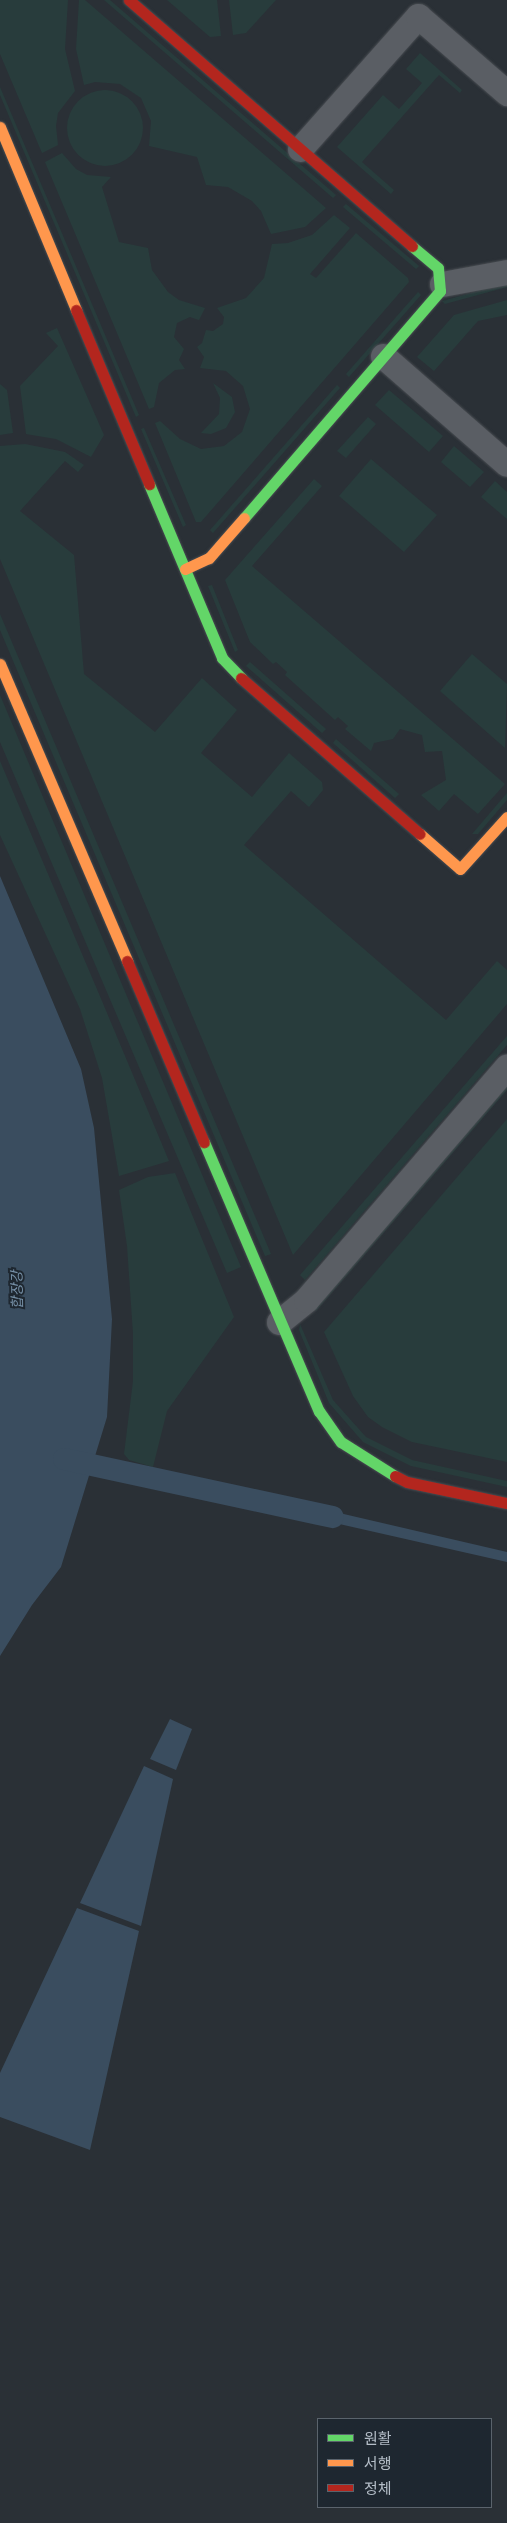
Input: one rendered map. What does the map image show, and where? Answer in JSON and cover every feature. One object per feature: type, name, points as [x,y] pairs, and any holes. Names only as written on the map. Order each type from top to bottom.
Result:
[{"type":"street","points":[[129,0],[438,268],[442,284],[440,291],[209,558],[185,569]]},
{"type":"street","points":[[300,149],[417,8],[507,93]]},
{"type":"street","points":[[0,128],[222,658],[234,672],[460,869],[507,817]]},
{"type":"street","points":[[442,284],[507,272]]},
{"type":"street","points":[[383,356],[507,464]]},
{"type":"street","points":[[0,664],[279,1322],[319,1411],[341,1442],[372,1464],[407,1482],[507,1503]]},
{"type":"street","points":[[279,1322],[306,1300],[507,1066]]},
{"type":"green space","points":[[0,0],[68,0],[65,49],[75,91],[58,113],[56,126],[58,145],[42,153],[0,54]]},
{"type":"green space","points":[[79,0],[85,0],[326,208],[305,227],[271,234],[261,211],[252,201],[228,187],[206,185],[197,157],[149,146],[151,121],[141,98],[120,84],[95,82],[84,85],[76,49]]},
{"type":"green space","points":[[104,0],[110,0],[336,195],[333,198]]},
{"type":"green space","points":[[167,0],[217,0],[221,36],[210,37]]},
{"type":"green space","points":[[229,0],[276,0],[246,33],[233,35]]},
{"type":"green space","points":[[420,53],[462,90],[460,93],[439,75],[362,162],[394,190],[391,194],[337,147],[383,95],[399,109],[422,83],[406,69]]},
{"type":"green space","points":[[0,87],[139,415],[136,417],[0,95]]},
{"type":"green space","points":[[113,90],[126,96],[137,107],[143,120],[141,143],[126,160],[113,166],[97,166],[84,160],[69,143],[67,120],[73,107],[90,92]]},
{"type":"green space","points":[[62,153],[76,169],[87,175],[111,177],[102,187],[119,242],[148,248],[152,270],[168,292],[179,300],[205,308],[199,320],[190,317],[177,323],[174,337],[184,349],[179,360],[185,369],[175,370],[159,383],[154,407],[149,409],[45,162]]},
{"type":"green space","points":[[346,204],[419,266],[416,269],[343,207]]},
{"type":"green space","points":[[334,215],[350,228],[310,274],[316,278],[356,233],[408,278],[409,282],[201,522],[196,522],[155,423],[160,421],[180,439],[201,449],[224,446],[242,432],[250,409],[243,386],[226,371],[200,368],[204,357],[197,347],[202,343],[206,330],[213,331],[223,324],[224,317],[217,308],[246,298],[264,278],[272,244],[288,243],[312,235]]},
{"type":"green space","points":[[507,283],[507,287],[445,304],[442,301]]},
{"type":"green space","points":[[418,292],[421,295],[349,377],[346,374]]},
{"type":"green space","points":[[507,300],[507,315],[478,321],[434,371],[417,357],[454,315]]},
{"type":"green space","points":[[57,328],[104,435],[91,457],[56,439],[26,434],[20,386],[58,346],[46,333]]},
{"type":"green space","points":[[213,383],[232,397],[235,412],[226,428],[211,434],[201,433],[219,414],[220,398]]},
{"type":"green space","points":[[0,384],[7,390],[13,433],[0,435]]},
{"type":"green space","points":[[337,385],[340,388],[213,533],[210,530]]},
{"type":"green space","points":[[389,390],[443,436],[429,452],[375,405]]},
{"type":"green space","points":[[368,417],[376,424],[346,458],[337,451]]},
{"type":"green space","points":[[144,428],[186,525],[183,527],[141,429]]},
{"type":"green space","points":[[25,444],[65,452],[84,465],[78,472],[65,461],[20,511],[74,555],[84,674],[155,732],[202,678],[237,710],[201,753],[252,797],[289,753],[322,782],[323,790],[309,807],[291,791],[244,845],[446,1020],[497,961],[507,970],[507,1004],[293,1255],[0,559],[0,446]]},
{"type":"green space","points":[[454,446],[484,472],[470,487],[441,462]]},
{"type":"green space","points":[[371,459],[437,515],[404,552],[339,496]]},
{"type":"green space","points":[[314,479],[322,486],[252,566],[505,784],[478,814],[454,794],[439,811],[421,795],[446,780],[442,751],[425,752],[422,735],[400,729],[393,739],[374,743],[371,751],[345,729],[348,726],[338,717],[335,720],[285,675],[287,672],[276,662],[273,664],[250,642],[225,580]]},
{"type":"green space","points":[[495,481],[507,492],[507,519],[481,497]]},
{"type":"green space","points":[[212,585],[238,650],[235,652],[208,586]]},
{"type":"green space","points":[[0,614],[271,1254],[265,1256],[0,630]]},
{"type":"green space","points":[[472,654],[507,684],[505,748],[440,691]]},
{"type":"green space","points":[[250,662],[326,729],[322,733],[246,666]]},
{"type":"green space","points":[[0,695],[241,1267],[227,1273],[0,742]]},
{"type":"green space","points":[[336,739],[399,794],[395,798],[333,743]]},
{"type":"green space","points":[[0,761],[169,1161],[119,1176],[102,1078],[80,1009],[0,835]]},
{"type":"green space","points":[[507,793],[507,800],[478,834],[472,834]]},
{"type":"green space","points":[[507,1036],[507,1045],[305,1280],[300,1275]]},
{"type":"green space","points":[[507,1082],[507,1090],[316,1311],[313,1306]]},
{"type":"green space","points":[[507,1119],[507,1462],[412,1442],[382,1427],[368,1417],[353,1396],[324,1332]]},
{"type":"green space","points":[[175,1173],[234,1317],[167,1411],[153,1467],[129,1460],[124,1454],[133,1381],[133,1334],[127,1246],[119,1190],[148,1177]]},
{"type":"green space","points":[[300,1324],[333,1400],[366,1437],[412,1460],[507,1481],[507,1487],[411,1466],[363,1442],[329,1403],[299,1330]]},
{"type":"water","name":"합장강","points":[[0,876],[81,1069],[94,1128],[112,1319],[107,1417],[61,1567],[32,1605],[0,1656]]},
{"type":"water","points":[[305,1505],[507,1552],[507,1562],[304,1516]]},
{"type":"water","points":[[170,1719],[192,1729],[176,1770],[150,1759]]},
{"type":"water","points":[[144,1766],[173,1779],[141,1926],[80,1903]]},
{"type":"water","points":[[77,1908],[139,1931],[90,2150],[0,2117],[0,2073]]},
{"type":"waterway","points":[[64,1459],[333,1517]]},
{"type":"traffic: fast","points":[[244,518],[440,291],[438,268],[412,246]]},
{"type":"traffic: fast","points":[[149,484],[222,658],[241,678]]},
{"type":"traffic: fast","points":[[204,1142],[319,1411],[341,1442],[395,1476]]},
{"type":"traffic: slow","points":[[0,127],[76,310]]},
{"type":"traffic: slow","points":[[185,569],[209,558],[244,518]]},
{"type":"traffic: slow","points":[[0,664],[127,961]]},
{"type":"traffic: slow","points":[[420,834],[460,869],[507,817]]},
{"type":"traffic: jam","points":[[129,0],[412,246]]},
{"type":"traffic: jam","points":[[76,310],[149,484]]},
{"type":"traffic: jam","points":[[241,678],[420,834]]},
{"type":"traffic: jam","points":[[127,961],[204,1142]]},
{"type":"traffic: jam","points":[[395,1476],[407,1482],[507,1503]]}]
